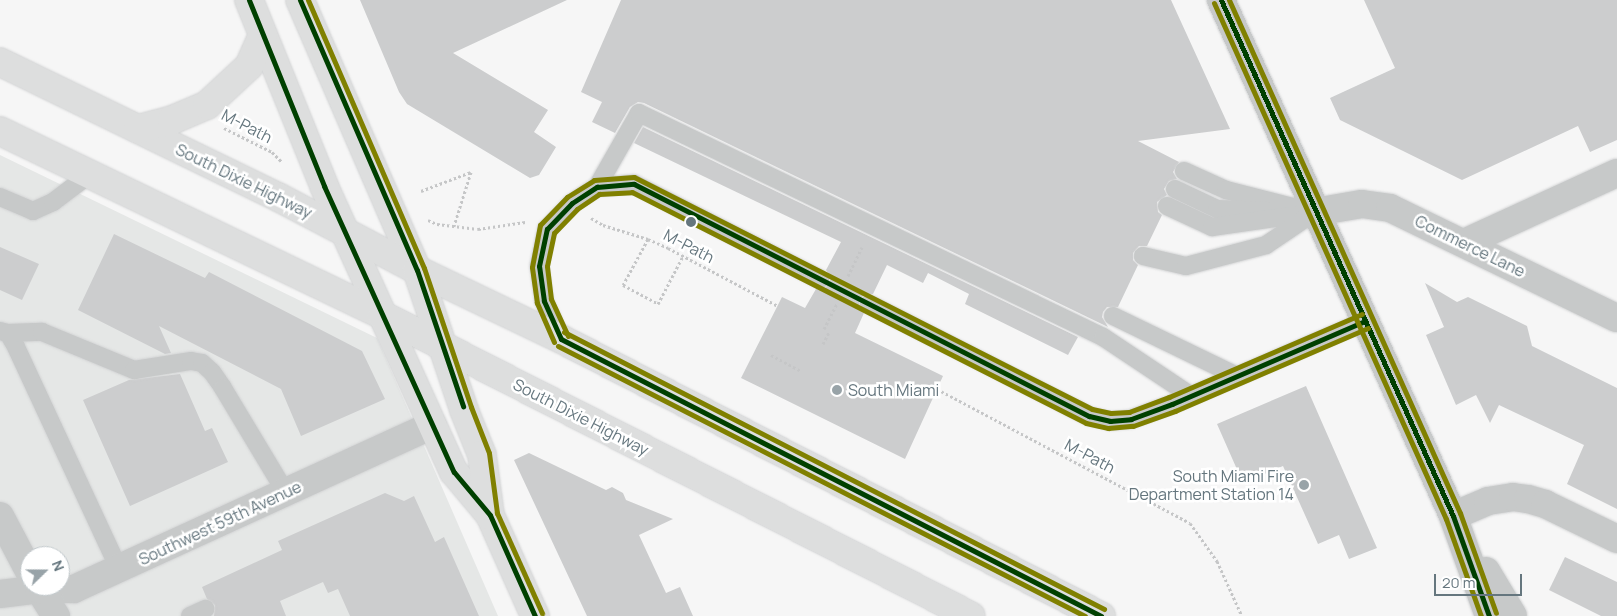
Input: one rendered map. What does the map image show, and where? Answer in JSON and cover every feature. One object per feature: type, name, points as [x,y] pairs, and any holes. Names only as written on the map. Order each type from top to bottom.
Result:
[{"type":"main road","points":[[249,0],[316,168],[432,425],[454,472],[490,515],[535,616]]},
{"type":"main road","points":[[300,0],[417,270],[482,455],[490,515]]},
{"type":"main road","points":[[138,129],[172,120],[207,105],[249,66],[263,35]]},
{"type":"main road","name":"South Dixie Highway","points":[[0,62],[346,232],[417,270],[561,339],[1101,616]]},
{"type":"main road","name":"South Dixie Highway","points":[[0,131],[382,315],[443,348],[972,616]]},
{"type":"street","points":[[1222,0],[1315,212],[1453,516],[1489,616]]},
{"type":"street","points":[[1464,243],[1617,173]]},
{"type":"street","name":"Commerce Lane","points":[[1315,212],[1371,204],[1390,208],[1617,318]]},
{"type":"street","name":"Southwest 59th Avenue","points":[[70,588],[74,589],[119,569],[432,425]]},
{"type":"street","points":[[1453,516],[1488,500],[1513,497],[1528,499],[1544,504],[1617,539]]},
{"type":"street","points":[[0,516],[20,554]]},
{"type":"street","points":[[1453,516],[1513,616]]},
{"type":"street","name":"Southwest 59th Avenue","points":[[0,594],[20,588]]},
{"type":"street","points":[[43,596],[56,616]]},
{"type":"lane","points":[[561,339],[544,301],[538,266],[547,230],[572,203],[596,187],[639,113],[1103,337],[1190,395]]},
{"type":"lane","points":[[1184,171],[1226,190],[1315,212]]},
{"type":"lane","points":[[0,197],[33,211],[54,202],[90,174]]},
{"type":"lane","points":[[596,187],[634,184],[820,279]]},
{"type":"lane","points":[[1175,189],[1217,209],[1315,212]]},
{"type":"lane","points":[[1167,206],[1212,227],[1315,212]]},
{"type":"lane","points":[[1143,256],[1186,266],[1266,245],[1315,212]]},
{"type":"lane","points":[[869,304],[1089,416],[1110,421],[1131,419],[1172,404],[1365,321]]},
{"type":"lane","points":[[1114,316],[1237,376]]},
{"type":"lane","points":[[119,569],[4,332],[42,332],[134,370],[191,361],[202,363],[212,372],[223,388],[286,493]]},
{"type":"path","name":"M-Path","points":[[221,127],[272,152],[284,164]]},
{"type":"path","points":[[422,191],[471,172],[454,226]]},
{"type":"path","name":"M-Path","points":[[586,215],[603,225],[648,239],[778,306]]},
{"type":"path","points":[[431,221],[478,229],[516,225],[534,219]]},
{"type":"path","points":[[648,239],[623,285],[658,304],[683,256]]},
{"type":"path","points":[[848,276],[864,243]]},
{"type":"path","points":[[824,330],[837,304]]},
{"type":"path","points":[[823,344],[829,332]]},
{"type":"path","points":[[771,356],[801,371]]},
{"type":"path","name":"M-Path","points":[[937,389],[1190,523],[1217,561],[1242,616]]},
{"type":"shaded area","points":[[0,155],[377,338],[498,616],[0,616]]},
{"type":"building","points":[[360,0],[567,0],[453,53],[548,110],[534,132],[556,147],[539,175],[530,178],[407,104],[399,92]]},
{"type":"building","points":[[621,0],[1171,0],[1230,129],[1138,141],[1179,162],[1173,172],[1177,179],[1169,181],[1164,189],[1167,195],[1157,202],[1158,212],[1162,215],[1147,246],[1139,246],[1133,253],[1133,260],[1138,265],[1118,307],[1107,307],[1103,312],[1102,317],[1108,327],[644,103],[638,102],[630,107],[615,133],[592,122],[602,102],[581,92]]},
{"type":"building","points":[[1364,0],[1617,0],[1617,140],[1590,152],[1578,126],[1462,180],[1340,120],[1330,98],[1395,68]]},
{"type":"building","points":[[643,127],[1078,337],[1068,355],[965,304],[969,294],[928,273],[923,283],[887,265],[873,294],[864,295],[859,300],[860,309],[864,313],[855,333],[943,376],[905,459],[741,378],[782,297],[805,308],[816,289],[825,288],[829,284],[831,278],[826,270],[841,242],[634,143]]},
{"type":"building","points":[[114,234],[205,278],[209,272],[362,351],[385,399],[301,436],[281,389],[159,326],[171,353],[165,354],[78,310]]},
{"type":"building","points":[[0,247],[39,264],[22,300],[0,290]]},
{"type":"building","points":[[1425,283],[1457,302],[1468,297],[1527,326],[1532,346],[1617,388],[1617,509],[1567,484],[1584,445],[1499,405],[1490,423],[1476,395],[1456,405],[1426,335],[1444,327]]},
{"type":"building","points":[[180,374],[205,431],[212,428],[228,462],[130,506],[83,400],[129,380]]},
{"type":"building","points":[[1306,386],[1377,548],[1349,559],[1339,535],[1318,544],[1283,466],[1243,483],[1217,424]]},
{"type":"building","points":[[529,453],[606,490],[612,487],[623,493],[626,500],[673,519],[639,535],[666,593],[680,587],[693,616],[587,616],[514,460]]},
{"type":"building","points":[[385,493],[404,501],[414,496],[435,542],[444,537],[479,616],[350,616],[338,589],[328,593],[323,582],[280,601],[286,616],[214,616],[215,605],[207,599],[202,587],[282,550],[278,541]]},
{"type":"building","points":[[1565,557],[1617,582],[1617,616],[1601,616],[1549,590]]},
{"type":"transit line","points":[[249,0],[324,186],[454,472],[490,515],[535,616]]},
{"type":"transit line","points":[[300,0],[417,270],[463,406]]},
{"type":"transit line","points":[[308,0],[424,268],[471,407],[489,453],[497,513],[542,613]]},
{"type":"transit line","points":[[1221,0],[1453,516],[1489,616]]},
{"type":"transit line","points":[[1229,0],[1460,513],[1496,613]]},
{"type":"transit line","points":[[1214,3],[1446,519],[1481,616]]},
{"type":"transit line","points":[[554,342],[537,303],[532,267],[540,225],[567,197],[594,180],[634,177],[1092,409],[1111,413],[1129,412],[1169,397],[1362,314]]},
{"type":"transit line","points":[[561,339],[544,301],[539,266],[547,229],[572,203],[597,187],[634,184],[1089,416],[1110,421],[1131,419],[1172,404],[1365,321]]},
{"type":"transit line","points":[[568,336],[551,299],[547,266],[554,233],[577,209],[599,194],[632,192],[1086,423],[1108,428],[1133,426],[1175,411],[1368,328]]},
{"type":"transit line","points":[[564,332],[1104,609]]},
{"type":"transit line","points":[[561,339],[1101,616]]},
{"type":"transit line","points":[[558,346],[1085,616]]},
{"type":"place","name":"South Miami","points":[[837,390]]},
{"type":"place","name":"South Miami Fire Department Station 14","points":[[1304,485]]}]
